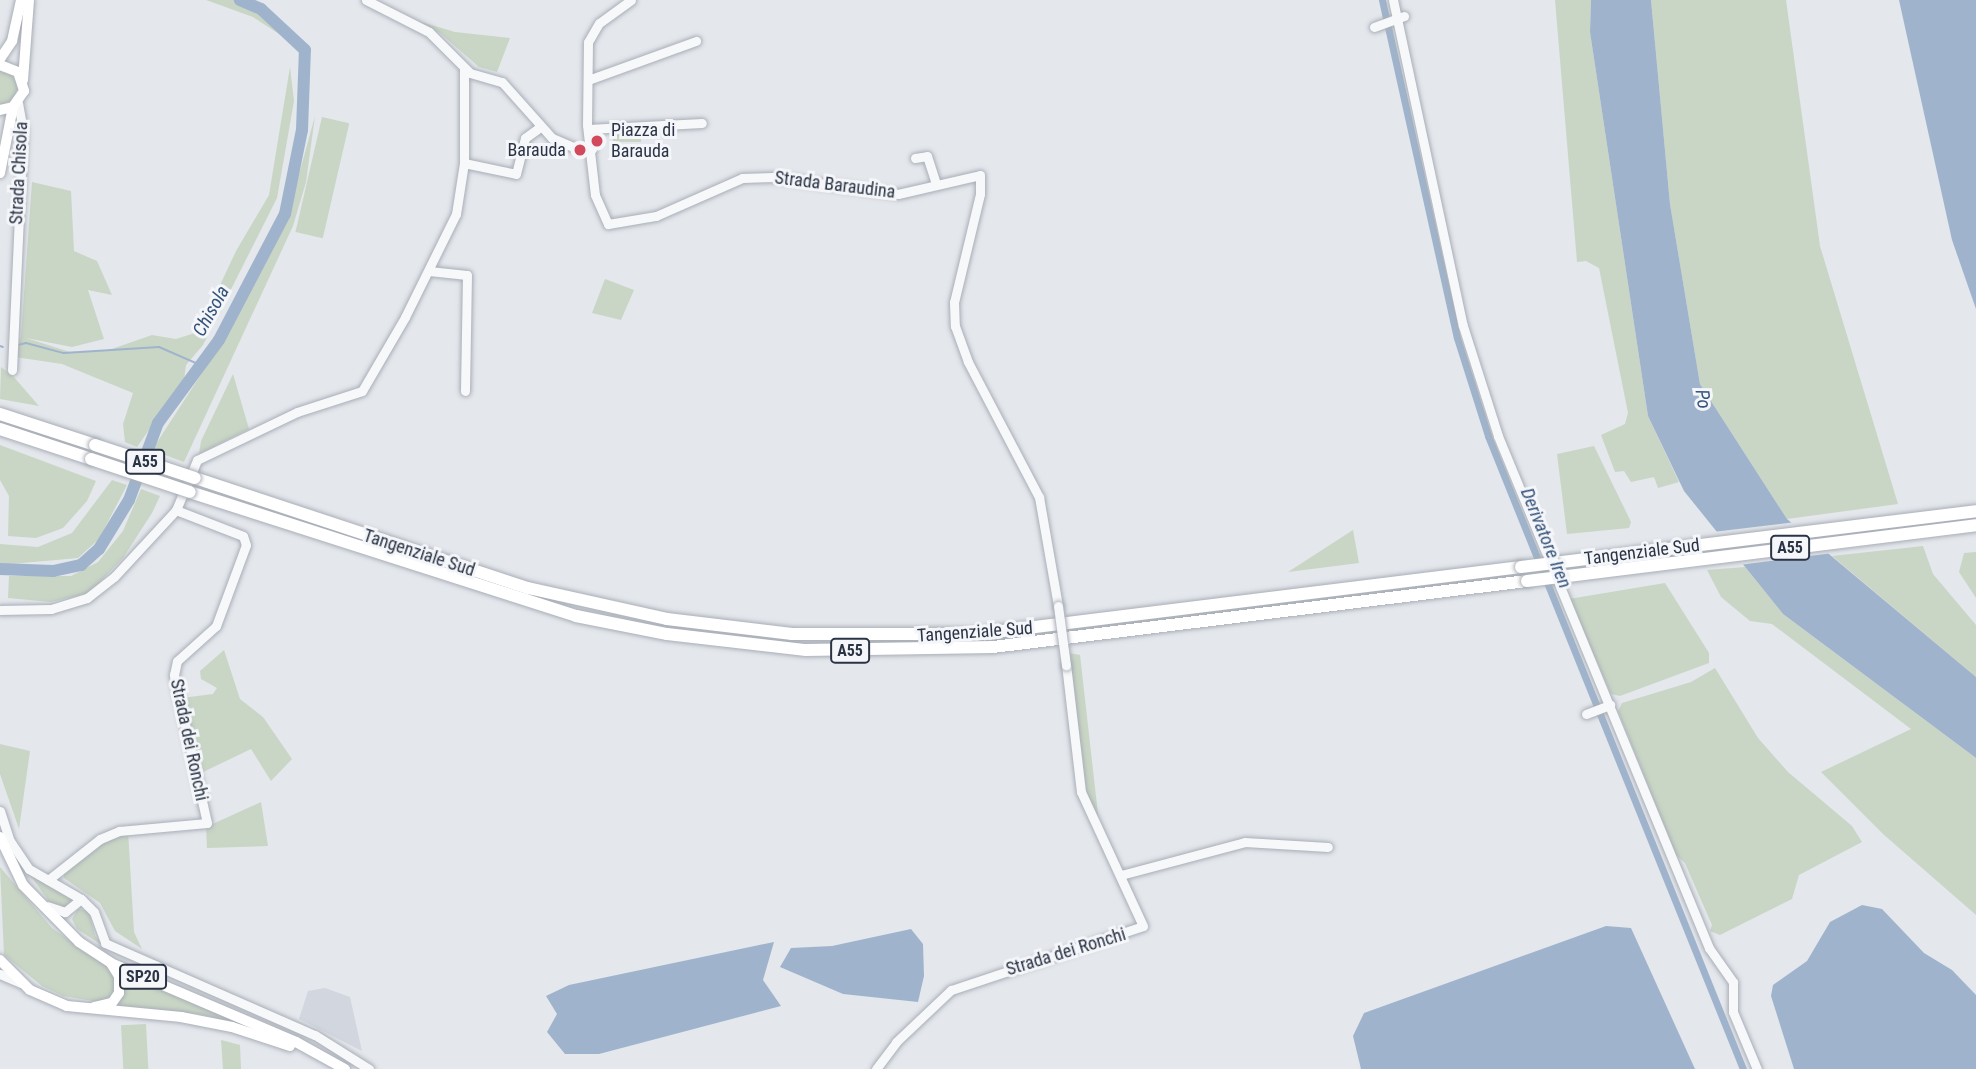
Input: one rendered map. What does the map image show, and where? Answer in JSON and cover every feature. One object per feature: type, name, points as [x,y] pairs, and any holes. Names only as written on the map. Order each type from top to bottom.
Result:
[{"type":"highway","name":"Tangenziale Sud","points":[[0,414],[562,597],[677,621],[792,634],[978,634],[1976,511]]},
{"type":"highway","name":"Tangenziale Sud","points":[[0,429],[576,616],[667,634],[806,650],[993,647],[1976,525]]},
{"type":"main road","points":[[0,59],[12,41],[21,0]]},
{"type":"main road","points":[[0,173],[23,80],[29,0]]},
{"type":"main road","points":[[0,65],[12,68],[23,80]]},
{"type":"main road","points":[[0,110],[15,105]]},
{"type":"main road","name":"SP20","points":[[0,837],[17,874],[36,901],[86,947],[111,963],[345,1069]]},
{"type":"main road","name":"SP20","points":[[0,864],[17,874]]},
{"type":"main road","name":"SP20","points":[[0,960],[23,984],[67,1006],[232,1027],[332,1062]]},
{"type":"main road","name":"SP20","points":[[67,1006],[112,1003],[120,984],[111,963]]},
{"type":"street","points":[[366,0],[429,32],[464,68],[509,87],[539,128],[568,146],[592,149],[588,129],[590,34],[631,0]]},
{"type":"street","points":[[1393,0],[1473,360],[1498,436],[1709,948],[1733,982],[1733,1012],[1757,1069]]},
{"type":"street","points":[[1374,27],[1398,20]]},
{"type":"street","points":[[588,80],[696,41]]},
{"type":"street","points":[[2,609],[51,609],[87,598],[114,577],[176,510],[197,460],[297,412],[362,391],[429,271],[456,214],[464,163],[464,68]]},
{"type":"street","name":"Strada Chisola","points":[[12,370],[23,131],[15,105]]},
{"type":"street","points":[[588,129],[702,122]]},
{"type":"street","points":[[464,163],[516,174],[525,138],[539,128]]},
{"type":"street","name":"Strada Baraudina","points":[[592,149],[595,195],[608,224],[656,216],[742,178],[773,177],[879,194],[920,191],[936,183],[980,175]]},
{"type":"street","points":[[915,158],[927,156],[936,183]]},
{"type":"street","name":"Strada dei Ronchi","points":[[876,1069],[896,1042],[951,990],[1067,948],[1141,929],[1121,875],[1081,792],[1058,607],[1039,497],[968,362],[955,326],[954,302],[980,194],[980,175]]},
{"type":"street","points":[[429,271],[467,275],[465,391]]},
{"type":"street","name":"Strada dei Ronchi","points":[[48,880],[100,839],[119,831],[207,823],[174,676],[177,661],[216,626],[246,545],[243,536],[176,510]]},
{"type":"street","points":[[1586,714],[1610,705]]},
{"type":"street","points":[[0,811],[17,852],[29,869],[81,899],[94,912],[105,943],[315,1035],[369,1069]]},
{"type":"street","points":[[1121,875],[1245,842],[1328,847]]},
{"type":"street","points":[[36,901],[58,912],[71,909],[81,899]]},
{"type":"street","points":[[71,909],[70,926],[86,947]]},
{"type":"street","points":[[0,974],[23,984]]},
{"type":"shaded area","points":[[325,988],[350,997],[362,1051],[299,1019],[308,991]]},
{"type":"green space","points":[[206,0],[234,0],[258,12],[290,41],[253,17]]},
{"type":"green space","points":[[1555,0],[1591,0],[1590,32],[1648,416],[1679,482],[1658,488],[1654,477],[1631,482],[1624,471],[1615,472],[1601,435],[1625,424],[1628,413],[1599,268],[1586,261],[1577,262]]},
{"type":"green space","points":[[1651,0],[1786,0],[1820,246],[1898,504],[1787,519],[1700,384],[1670,204]]},
{"type":"green space","points":[[418,21],[455,32],[510,38],[497,72],[479,67],[440,33]]},
{"type":"green space","points":[[290,67],[294,101],[277,198],[203,345],[186,365],[184,380],[137,447],[125,442],[123,424],[133,393],[62,364],[15,357],[21,336],[32,182],[71,191],[74,251],[97,261],[112,295],[88,290],[104,339],[72,347],[26,338],[70,352],[109,350],[152,335],[176,339],[198,332],[236,251],[269,195]]},
{"type":"green space","points":[[0,71],[12,75],[18,87],[13,100],[0,105]]},
{"type":"green space","points":[[315,116],[306,182],[293,226],[184,462],[152,450],[226,336],[286,222]]},
{"type":"green space","points":[[322,117],[349,123],[323,238],[295,232]]},
{"type":"green space","points":[[613,131],[641,131],[641,142],[613,142]]},
{"type":"green space","points":[[605,279],[634,290],[621,320],[592,313]]},
{"type":"green space","points":[[1,367],[13,376],[39,406],[0,399]]},
{"type":"green space","points":[[233,374],[249,429],[199,454],[201,441]]},
{"type":"green space","points":[[0,445],[96,481],[87,501],[63,528],[36,538],[8,536],[9,496],[0,480]]},
{"type":"green space","points":[[1594,446],[1631,522],[1629,528],[1567,534],[1557,454]]},
{"type":"green space","points":[[112,480],[127,485],[99,539],[78,558],[0,565],[0,544],[38,547],[72,533]]},
{"type":"green space","points":[[141,489],[160,496],[152,513],[123,558],[89,593],[51,602],[8,598],[9,576],[71,576],[98,562],[123,531]]},
{"type":"green space","points":[[1353,530],[1359,563],[1288,572]]},
{"type":"green space","points":[[1923,546],[1933,574],[1976,625],[1976,677],[1832,556]]},
{"type":"green space","points":[[1976,552],[1976,598],[1959,572],[1964,553]]},
{"type":"green space","points":[[1745,567],[1783,614],[1976,758],[1976,915],[1883,834],[1821,772],[1911,729],[1772,624],[1750,621],[1721,597],[1707,570]]},
{"type":"green space","points":[[1665,583],[1709,653],[1709,663],[1620,696],[1611,694],[1569,599]]},
{"type":"green space","points":[[224,650],[240,699],[263,717],[292,759],[271,781],[251,749],[199,774],[182,698],[213,694],[217,688],[201,679],[200,671]]},
{"type":"green space","points":[[1069,653],[1080,655],[1099,823],[1088,804]]},
{"type":"green space","points":[[1715,668],[1758,738],[1788,772],[1852,826],[1862,842],[1799,875],[1792,899],[1720,935],[1710,931],[1712,925],[1685,863],[1676,855],[1618,711],[1622,703],[1691,682]]},
{"type":"green space","points":[[0,744],[30,751],[19,829],[0,774]]},
{"type":"green space","points":[[261,802],[268,846],[207,848],[206,827]]},
{"type":"green space","points":[[128,831],[134,932],[142,949],[115,931],[100,903],[64,878],[64,871],[111,835]]},
{"type":"green space","points":[[0,867],[52,928],[110,969],[117,988],[111,997],[99,1002],[63,996],[42,986],[4,955]]},
{"type":"green space","points":[[26,869],[72,896],[72,901],[64,908],[50,903]]},
{"type":"green space","points":[[78,909],[89,911],[95,936],[130,963],[77,929],[72,919]]},
{"type":"green space","points":[[124,973],[245,1025],[198,1014],[118,1006],[125,989]]},
{"type":"green space","points":[[146,1024],[148,1069],[123,1069],[121,1025]]},
{"type":"green space","points":[[221,1040],[240,1045],[241,1069],[223,1069]]},
{"type":"water","name":"Po","points":[[1591,0],[1651,0],[1670,204],[1700,384],[1787,519],[1976,677],[1976,758],[1783,614],[1684,491],[1648,416],[1590,32]]},
{"type":"water","points":[[1899,0],[1976,0],[1976,309],[1952,240]]},
{"type":"water","points":[[1862,905],[1882,909],[1924,953],[1952,970],[1976,995],[1976,1069],[1794,1069],[1771,996],[1773,985],[1807,961],[1830,922]]},
{"type":"water","points":[[1606,926],[1631,928],[1695,1069],[1361,1069],[1353,1036],[1364,1013]]},
{"type":"water","points":[[911,929],[923,944],[924,976],[918,1002],[843,994],[780,967],[791,948],[832,946]]},
{"type":"water","points":[[774,942],[763,980],[781,1006],[599,1054],[565,1054],[547,1032],[557,1014],[546,996],[569,985]]},
{"type":"pier","points":[[1796,522],[1833,553],[1739,565],[1713,532]]},
{"type":"waterway","name":"Chisola","points":[[0,569],[53,571],[81,565],[99,549],[129,500],[158,423],[219,340],[285,214],[302,130],[305,50],[261,9],[240,0]]},
{"type":"waterway","name":"Derivatore Iren","points":[[1382,0],[1457,338],[1488,436],[1743,1069]]},
{"type":"waterway","points":[[18,345],[26,343],[64,353],[159,347],[203,366]]},
{"type":"place","name":"Piazza di Barauda","points":[[597,141]]},
{"type":"place","name":"Barauda","points":[[580,150]]}]
